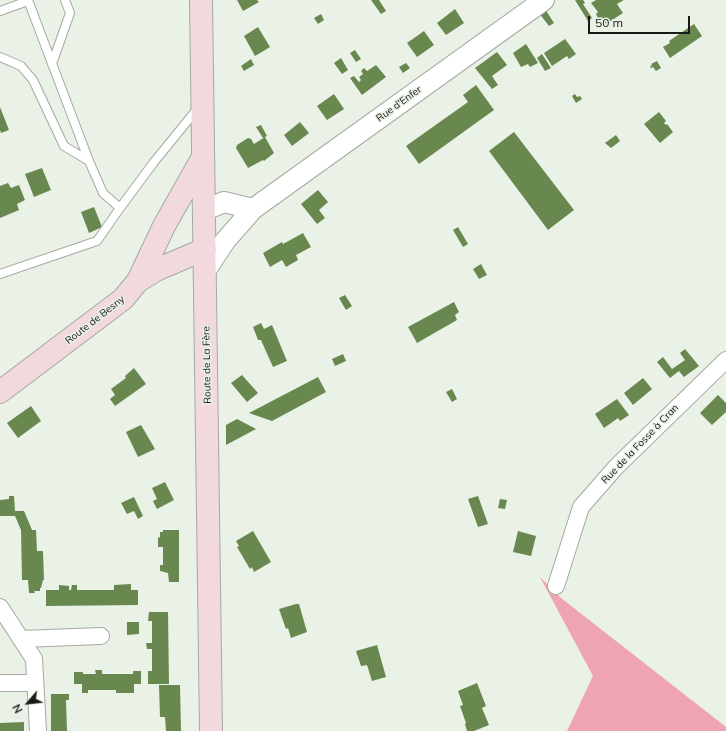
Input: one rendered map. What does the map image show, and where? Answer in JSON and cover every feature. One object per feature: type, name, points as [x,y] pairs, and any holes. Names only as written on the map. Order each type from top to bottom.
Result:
[{"type":"main road","name":"Route de La Fère","points":[[201,0],[204,182],[214,206],[210,262],[211,731]]},
{"type":"main road","name":"Route de Besny","points":[[0,392],[123,299],[138,281],[164,226],[204,156]]},
{"type":"main road","points":[[164,226],[214,206]]},
{"type":"main road","points":[[174,262],[210,262]]},
{"type":"main road","points":[[138,281],[156,270],[174,262],[210,262]]},
{"type":"street","name":"Rue d'Enfer","points":[[210,262],[253,208],[544,0]]},
{"type":"street","points":[[214,206],[253,208]]},
{"type":"street","name":"Rue de la Fosse à Cran","points":[[556,586],[582,507],[616,467],[726,360]]},
{"type":"street","points":[[0,607],[34,658],[38,731]]},
{"type":"street","points":[[21,639],[101,636]]},
{"type":"street","points":[[0,683],[35,683]]},
{"type":"lane","points":[[0,11],[28,0],[89,161],[103,193],[120,208]]},
{"type":"lane","points":[[52,64],[70,13],[65,0]]},
{"type":"lane","points":[[0,57],[21,66],[33,80],[64,146],[89,161]]},
{"type":"lane","points":[[0,274],[97,241],[154,162],[203,103]]},
{"type":"shaded area","points":[[540,577],[561,598],[726,727],[726,731],[567,731],[593,676]]},
{"type":"building","points":[[237,0],[257,0],[259,2],[243,11]]},
{"type":"building","points":[[371,0],[379,0],[386,11],[381,14]]},
{"type":"building","points":[[575,0],[583,0],[585,3],[583,4],[592,18],[588,21]]},
{"type":"building","points":[[596,0],[624,0],[617,4],[623,13],[606,24],[602,19],[599,20],[596,14],[598,12],[591,3]]},
{"type":"building","points":[[455,9],[464,23],[446,35],[437,23]]},
{"type":"building","points":[[545,9],[554,23],[549,26],[539,13]]},
{"type":"building","points":[[321,14],[324,20],[318,24],[314,18]]},
{"type":"building","points":[[694,24],[702,36],[670,58],[663,47],[670,43],[669,41]]},
{"type":"building","points":[[258,27],[270,47],[255,56],[244,36]]},
{"type":"building","points":[[424,31],[434,45],[417,57],[407,43]]},
{"type":"building","points":[[565,39],[576,54],[569,59],[567,56],[552,66],[544,53]]},
{"type":"building","points":[[526,44],[538,63],[530,67],[528,64],[521,67],[513,53]]},
{"type":"building","points":[[355,50],[361,59],[356,62],[350,53]]},
{"type":"building","points":[[497,52],[507,65],[492,76],[498,85],[492,89],[475,68]]},
{"type":"building","points":[[542,54],[551,68],[545,71],[537,58]]},
{"type":"building","points":[[341,58],[348,70],[342,74],[334,63]]},
{"type":"building","points":[[251,59],[254,65],[244,71],[241,66]]},
{"type":"building","points":[[657,61],[661,68],[656,71],[653,67],[650,67],[652,65],[651,64]]},
{"type":"building","points":[[406,63],[410,68],[403,73],[399,67]]},
{"type":"building","points":[[376,65],[386,77],[362,95],[350,78],[354,76],[359,82],[361,80],[359,77],[363,74],[361,71],[364,68],[367,71]]},
{"type":"building","points":[[476,85],[494,110],[419,164],[406,146],[468,102],[463,95]]},
{"type":"building","points":[[334,94],[344,109],[327,120],[317,106]]},
{"type":"building","points":[[575,94],[577,97],[580,96],[582,99],[576,103],[572,96]]},
{"type":"building","points":[[0,107],[9,130],[1,133],[0,130]]},
{"type":"building","points":[[659,112],[666,121],[664,123],[666,125],[667,124],[673,132],[660,143],[644,124]]},
{"type":"building","points":[[300,122],[309,133],[292,146],[284,135]]},
{"type":"building","points":[[261,125],[267,136],[263,138],[256,127]]},
{"type":"building","points":[[514,132],[574,210],[548,230],[489,151]]},
{"type":"building","points":[[616,135],[620,141],[611,148],[605,143]]},
{"type":"building","points":[[265,137],[274,153],[264,161],[263,160],[248,168],[236,148],[237,145],[248,138],[251,139],[254,144]]},
{"type":"building","points":[[42,168],[51,190],[34,197],[25,174]]},
{"type":"building","points":[[8,183],[11,188],[19,185],[25,200],[17,204],[19,210],[0,218],[0,186]]},
{"type":"building","points":[[318,190],[328,202],[319,210],[325,218],[317,224],[301,204]]},
{"type":"building","points":[[94,207],[102,227],[89,233],[81,212]]},
{"type":"building","points":[[458,227],[468,244],[463,247],[453,230]]},
{"type":"building","points":[[303,233],[311,247],[296,255],[298,260],[286,267],[282,260],[270,267],[263,253],[282,242],[283,244]]},
{"type":"building","points":[[481,264],[487,275],[479,279],[473,269]]},
{"type":"building","points":[[345,295],[352,306],[346,310],[339,298]]},
{"type":"building","points":[[454,302],[459,312],[455,315],[457,320],[417,343],[408,327]]},
{"type":"building","points":[[261,323],[264,329],[272,325],[287,361],[273,367],[261,340],[258,340],[253,327]]},
{"type":"building","points":[[685,349],[699,366],[684,377],[679,371],[670,378],[657,362],[663,357],[672,369],[685,360],[680,353]]},
{"type":"building","points":[[343,354],[346,361],[335,366],[332,359]]},
{"type":"building","points":[[134,368],[146,384],[115,406],[110,399],[115,395],[111,389],[126,378],[125,376]]},
{"type":"building","points":[[242,375],[258,393],[247,402],[231,383]]},
{"type":"building","points":[[318,377],[326,392],[272,421],[249,413]]},
{"type":"building","points":[[643,378],[652,389],[633,405],[624,393]]},
{"type":"building","points":[[452,389],[457,399],[452,402],[446,392]]},
{"type":"building","points":[[718,395],[726,403],[726,412],[712,425],[700,413]]},
{"type":"building","points":[[617,399],[629,415],[620,421],[618,418],[604,428],[595,414]]},
{"type":"building","points":[[31,406],[41,421],[18,438],[7,423]]},
{"type":"building","points":[[237,419],[256,429],[226,445],[226,425]]},
{"type":"building","points":[[141,425],[155,449],[138,457],[126,432]]},
{"type":"building","points":[[165,482],[174,500],[157,509],[153,501],[157,499],[152,488]]},
{"type":"building","points":[[9,496],[14,496],[15,511],[24,511],[32,530],[36,530],[37,551],[43,551],[44,580],[40,591],[34,591],[35,593],[29,593],[28,580],[22,580],[21,530],[15,516],[0,516],[0,500],[9,499]]},
{"type":"building","points":[[478,496],[488,524],[478,527],[468,499]]},
{"type":"building","points":[[134,497],[143,516],[138,519],[134,511],[127,514],[121,503]]},
{"type":"building","points":[[500,499],[507,500],[505,509],[498,508]]},
{"type":"building","points":[[163,530],[179,530],[179,582],[169,582],[168,573],[160,571],[160,565],[163,565],[163,547],[158,547],[158,538],[160,537],[160,532],[163,532]]},
{"type":"building","points":[[253,531],[271,562],[254,572],[252,567],[250,569],[237,547],[239,546],[236,541]]},
{"type":"building","points":[[518,531],[536,536],[531,556],[513,552]]},
{"type":"building","points":[[131,584],[131,590],[138,590],[138,605],[46,606],[46,590],[59,590],[59,585],[69,586],[69,590],[71,590],[72,585],[77,585],[77,590],[114,590],[114,585]]},
{"type":"building","points":[[299,604],[307,632],[291,638],[279,609]]},
{"type":"building","points":[[149,612],[168,612],[169,684],[148,684],[148,671],[152,671],[152,649],[147,649],[146,643],[152,643],[152,621],[148,621]]},
{"type":"building","points":[[127,622],[139,622],[139,634],[127,635]]},
{"type":"building","points":[[377,645],[386,677],[372,681],[367,665],[361,666],[356,651]]},
{"type":"building","points":[[95,670],[102,670],[102,674],[133,674],[133,671],[141,671],[141,684],[134,684],[134,693],[116,693],[116,690],[88,690],[88,693],[82,693],[82,684],[74,684],[74,672],[96,674]]},
{"type":"building","points":[[477,683],[486,706],[482,708],[489,725],[474,731],[467,731],[460,706],[463,705],[458,691]]},
{"type":"building","points":[[159,685],[180,685],[181,731],[166,731],[165,717],[160,717]]},
{"type":"building","points":[[51,694],[69,694],[69,700],[66,700],[67,731],[51,731]]},
{"type":"building","points":[[24,722],[24,731],[0,731],[0,723]]}]
